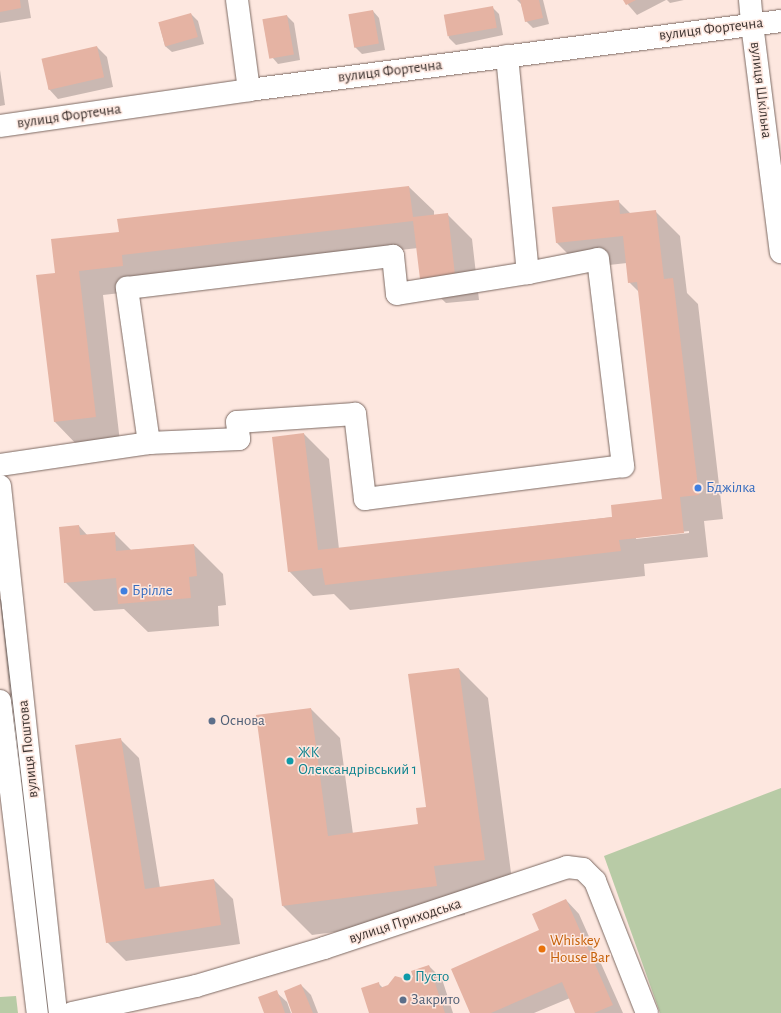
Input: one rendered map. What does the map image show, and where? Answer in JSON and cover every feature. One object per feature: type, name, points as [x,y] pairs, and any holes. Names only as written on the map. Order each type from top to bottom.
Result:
[{"type":"street","points":[[237,0],[249,90]]},
{"type":"street","name":"вулиця Шкільна","points":[[750,0],[781,252]]},
{"type":"street","name":"вулиця Фортечна","points":[[0,126],[249,90],[781,21]]},
{"type":"street","points":[[506,56],[528,273]]},
{"type":"street","points":[[0,465],[149,443],[238,439],[237,422],[355,414],[365,499],[623,466],[598,259],[528,273],[397,294],[393,256],[127,288],[149,443]]},
{"type":"street","name":"вулиця Поштова","points":[[0,486],[7,611],[22,697],[56,1013]]},
{"type":"street","name":"вулиця Поштова","points":[[0,701],[38,1013]]},
{"type":"street","name":"вулиця Приходська","points":[[72,1013],[196,986],[324,948],[567,867],[583,869],[595,881],[647,1013]]},
{"type":"green space","points":[[781,788],[781,1013],[660,1013],[604,856]]},
{"type":"green space","points":[[16,996],[18,1013],[0,1013],[0,997]]},
{"type":"building","points":[[0,0],[20,0],[21,8],[0,12]]},
{"type":"building","points":[[520,0],[539,0],[543,18],[525,22]]},
{"type":"building","points":[[623,0],[636,0],[626,5]]},
{"type":"building","points":[[493,6],[497,28],[448,36],[444,15]]},
{"type":"building","points":[[373,10],[379,43],[354,48],[348,14]]},
{"type":"building","points":[[191,13],[198,37],[165,46],[158,22]]},
{"type":"building","points":[[287,15],[294,54],[269,59],[262,19]]},
{"type":"building","points":[[97,46],[104,77],[49,90],[41,59]]},
{"type":"building","points":[[409,186],[413,217],[448,213],[455,275],[420,279],[413,221],[122,255],[123,266],[79,271],[96,417],[54,422],[36,275],[55,273],[51,239],[119,232],[117,219]]},
{"type":"building","points":[[619,200],[620,214],[656,210],[664,279],[673,278],[699,495],[680,497],[684,533],[619,540],[621,551],[325,585],[322,568],[288,572],[272,437],[304,433],[318,550],[612,517],[611,505],[662,499],[637,282],[628,283],[623,236],[556,243],[552,207]]},
{"type":"building","points":[[79,525],[80,535],[115,532],[116,551],[194,544],[197,576],[189,577],[191,598],[118,604],[116,578],[64,583],[59,527]]},
{"type":"building","name":"ЖК Олександрівський 1","points":[[459,668],[485,860],[434,866],[437,886],[282,906],[256,715],[311,708],[328,836],[418,824],[416,808],[426,807],[408,674]]},
{"type":"building","points":[[121,738],[145,889],[214,879],[221,925],[106,943],[75,745]]},
{"type":"building","name":"Whiskey House Bar","points":[[566,899],[613,1005],[594,1013],[575,1013],[562,982],[491,1013],[470,1013],[451,969],[539,930],[532,914]]},
{"type":"building","name":"Закрито","points":[[429,965],[445,1013],[369,1013],[361,988],[379,982],[380,988],[388,985],[395,976],[406,979],[413,977],[411,971]]},
{"type":"building","points":[[301,984],[313,1013],[292,1013],[284,991]]},
{"type":"building","points":[[277,990],[285,1013],[264,1013],[258,997]]},
{"type":"tram line","points":[[0,599],[48,1013]]},
{"type":"place","name":"Бджілка","points":[[698,488]]},
{"type":"place","name":"Брілле","points":[[124,591]]},
{"type":"place","name":"Основа","points":[[212,721]]},
{"type":"place","name":"ЖК Олександрівський 1","points":[[290,761]]},
{"type":"place","name":"Whiskey House Bar","points":[[542,949]]},
{"type":"place","name":"Пусто","points":[[407,977]]},
{"type":"place","name":"Закрито","points":[[403,1000]]}]
